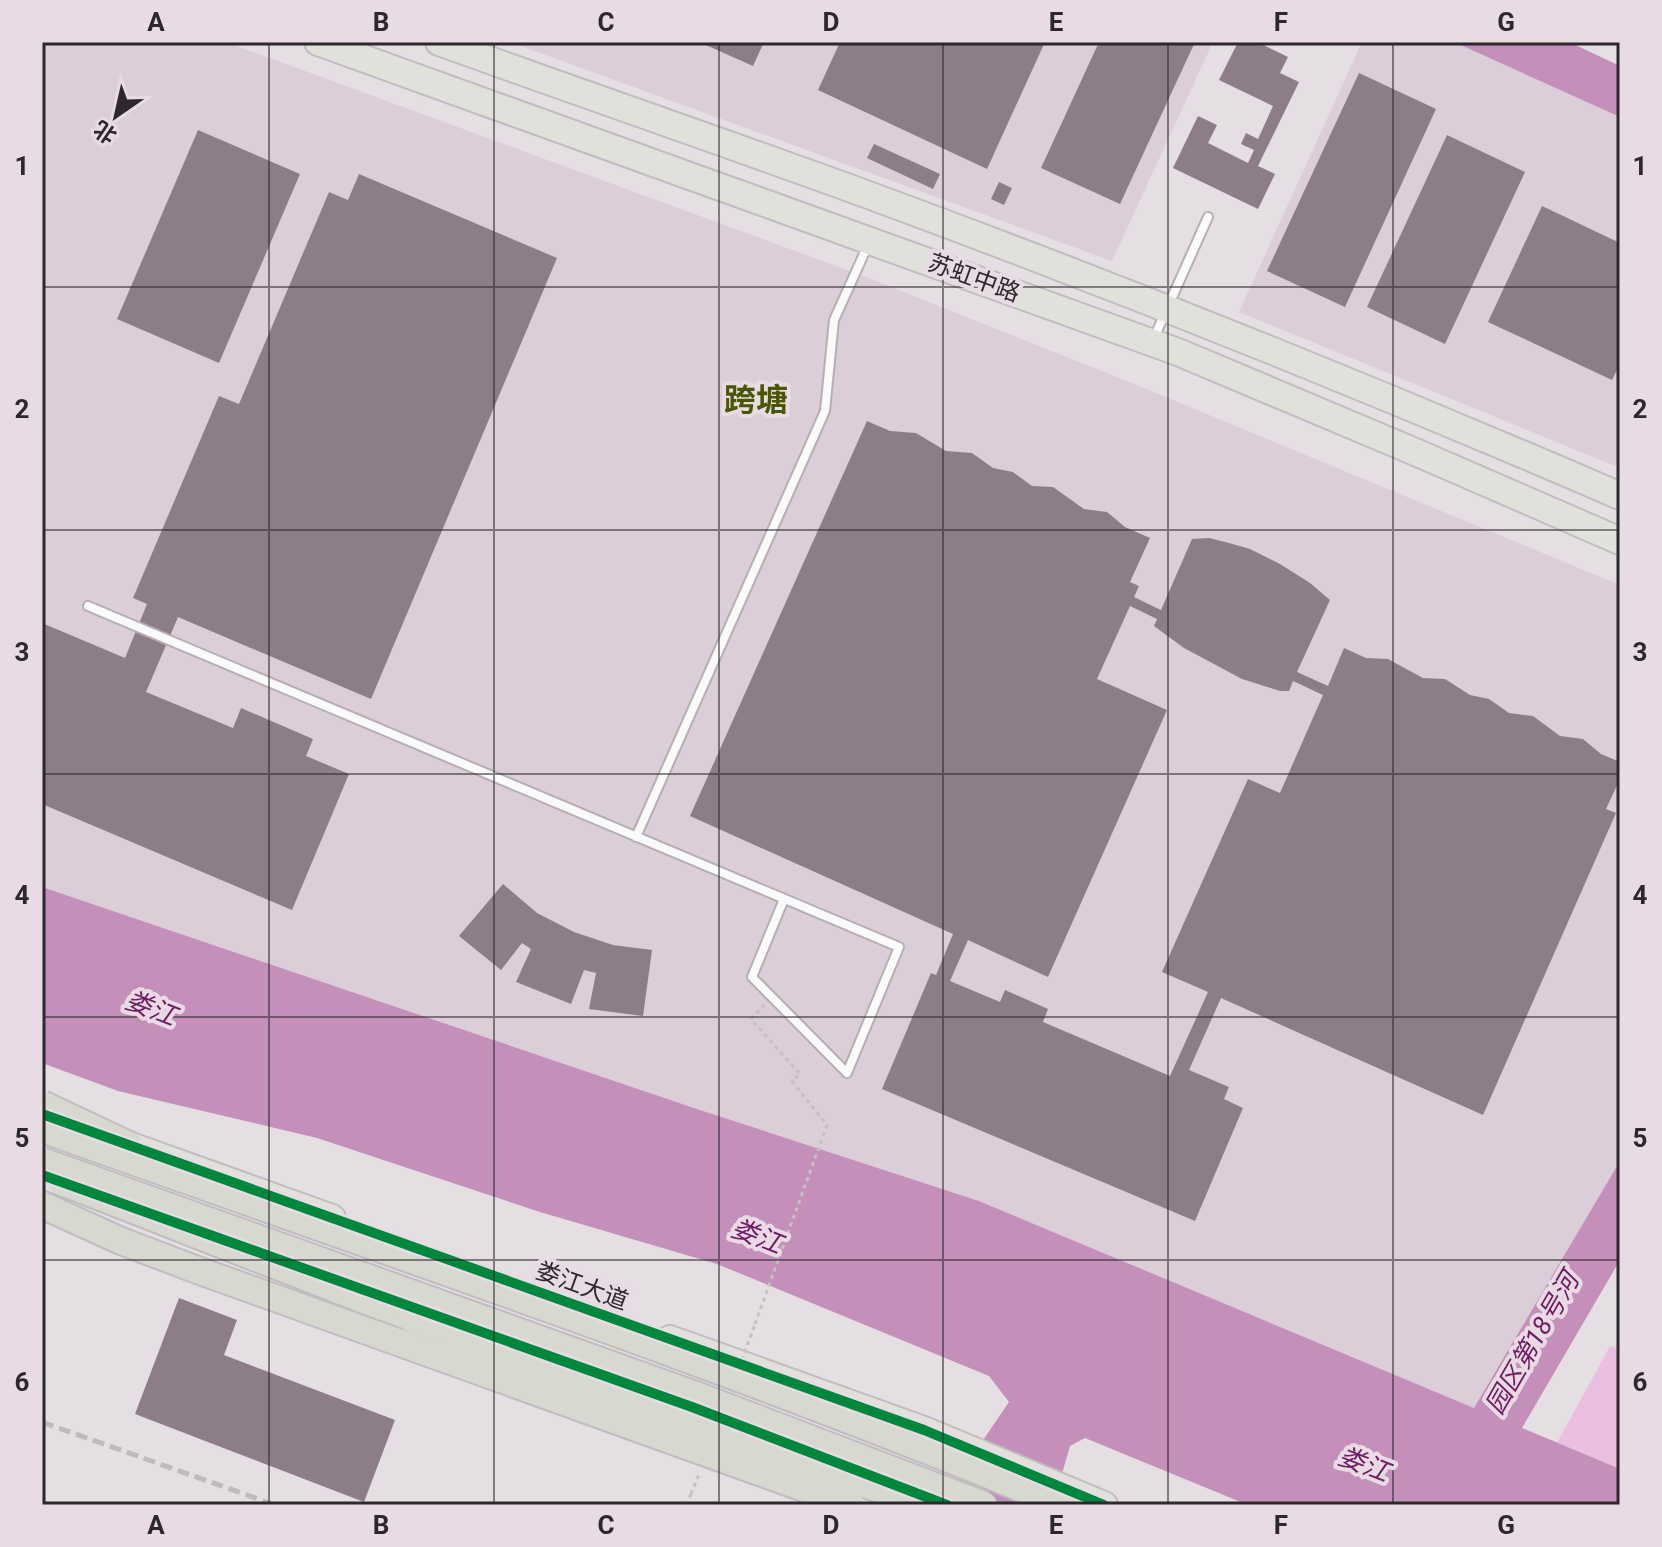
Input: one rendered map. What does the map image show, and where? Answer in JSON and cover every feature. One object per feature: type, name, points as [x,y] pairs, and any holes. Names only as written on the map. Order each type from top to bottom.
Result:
[{"type":"highway","points":[[42,1104],[285,1216]]},
{"type":"highway","points":[[42,1129],[1066,1498]]},
{"type":"highway","points":[[42,1161],[696,1395],[984,1505]]},
{"type":"highway","points":[[52,1179],[672,1416],[936,1503]]},
{"type":"highway","points":[[42,1205],[121,1241],[200,1271],[851,1505]]},
{"type":"main road","name":"苏虹中路","points":[[318,42],[1152,343],[1399,444],[1620,541]]},
{"type":"main road","name":"苏虹中路","points":[[439,42],[881,199],[1167,308],[1421,410],[1620,496]]},
{"type":"main road","name":"娄江大道","points":[[42,1114],[924,1430],[1066,1498],[1104,1505]]},
{"type":"main road","points":[[52,1179],[692,1407],[936,1503]]},
{"type":"lane","points":[[1152,343],[1208,217]]},
{"type":"lane","points":[[636,837],[825,411],[834,320],[870,241]]},
{"type":"lane","points":[[88,606],[899,947],[847,1073],[752,977],[784,899]]},
{"type":"path","points":[[755,1324],[827,1125],[792,1081],[800,1074],[751,1019],[772,996]]},
{"type":"path","points":[[686,1505],[691,1494]]},
{"type":"shaded area","points":[[42,42],[226,42],[866,277],[1127,381],[1620,585],[1620,1161],[1474,1408],[979,1201],[42,887]]},
{"type":"shaded area","points":[[510,42],[1213,42],[1112,261]]},
{"type":"shaded area","points":[[1362,42],[1454,42],[1620,117],[1620,468],[1239,312]]},
{"type":"shaded area","points":[[1610,1346],[1620,1349],[1620,1469],[1557,1443]]},
{"type":"water","points":[[1454,42],[1569,42],[1620,66],[1620,117]]},
{"type":"water","points":[[42,887],[979,1201],[1474,1408],[1620,1161],[1620,1260],[1522,1428],[1620,1469],[1620,1505],[1248,1505],[1085,1438],[1070,1446],[1053,1505],[939,1505],[1009,1402],[989,1376],[717,1264],[540,1212],[317,1138],[118,1091],[42,1063]]},
{"type":"building","points":[[699,42],[764,42],[753,66]]},
{"type":"building","points":[[840,42],[1045,42],[987,169],[818,90]]},
{"type":"building","points":[[1099,42],[1195,42],[1120,204],[1041,168]]},
{"type":"building","points":[[1238,42],[1257,42],[1288,57],[1280,73],[1299,82],[1258,166],[1275,174],[1258,209],[1173,168],[1198,116],[1217,125],[1208,143],[1248,163],[1254,150],[1241,144],[1246,133],[1258,139],[1273,106],[1219,80]]},
{"type":"building","points":[[1359,73],[1436,109],[1345,307],[1267,271]]},
{"type":"building","points":[[198,130],[300,174],[219,363],[117,319]]},
{"type":"building","points":[[1447,135],[1525,172],[1445,344],[1367,307]]},
{"type":"building","points":[[874,144],[940,174],[933,189],[867,158]]},
{"type":"building","points":[[359,174],[557,258],[371,699],[178,617],[146,692],[233,728],[241,708],[313,739],[306,756],[349,774],[292,910],[42,804],[42,623],[125,658],[147,604],[133,598],[219,396],[239,404],[329,192],[348,200]]},
{"type":"building","points":[[999,182],[1012,188],[1004,205],[991,199]]},
{"type":"building","points":[[1542,206],[1620,243],[1620,364],[1612,380],[1488,322]]},
{"type":"building","points":[[867,421],[890,431],[916,433],[946,451],[972,453],[993,468],[1013,472],[1032,486],[1053,487],[1084,509],[1107,512],[1125,527],[1150,538],[1130,582],[1139,586],[1134,597],[1161,610],[1192,539],[1209,538],[1229,543],[1250,549],[1280,564],[1330,600],[1297,672],[1328,686],[1344,648],[1366,658],[1388,659],[1423,678],[1445,679],[1470,695],[1489,699],[1509,713],[1533,716],[1560,736],[1583,739],[1601,754],[1620,762],[1620,779],[1606,809],[1616,813],[1483,1115],[1221,998],[1189,1070],[1229,1087],[1224,1099],[1243,1108],[1195,1221],[882,1089],[931,973],[936,975],[953,934],[690,816]],"holes":[[[1130,606],[1157,619],[1154,626],[1184,648],[1242,679],[1280,691],[1289,691],[1293,681],[1323,695],[1280,793],[1248,779],[1162,972],[1208,992],[1170,1076],[1043,1022],[1048,1009],[1005,990],[1000,1002],[950,981],[968,940],[1048,977],[1167,710],[1097,679]]]},
{"type":"building","points":[[503,884],[537,913],[574,932],[613,945],[652,950],[643,1016],[589,1009],[596,973],[584,970],[571,1004],[516,982],[531,949],[522,943],[501,970],[459,936]]},
{"type":"building","points":[[179,1298],[237,1320],[224,1355],[395,1420],[364,1502],[135,1414]]},
{"type":"railway","points":[[42,1422],[275,1505]]},
{"type":"cycle path","points":[[42,1114],[924,1430],[1104,1505]]},
{"type":"cycle path","points":[[42,1175],[692,1407],[947,1505]]},
{"type":"district","name":"跨塘","points":[[756,400]]},
{"type":"water label","name":"娄江","points":[[151,1008]]},
{"type":"water label","name":"娄江","points":[[757,1236]]},
{"type":"water label","name":"园区第18号河","points":[[1532,1343]]},
{"type":"water label","name":"娄江","points":[[1364,1464]]}]
